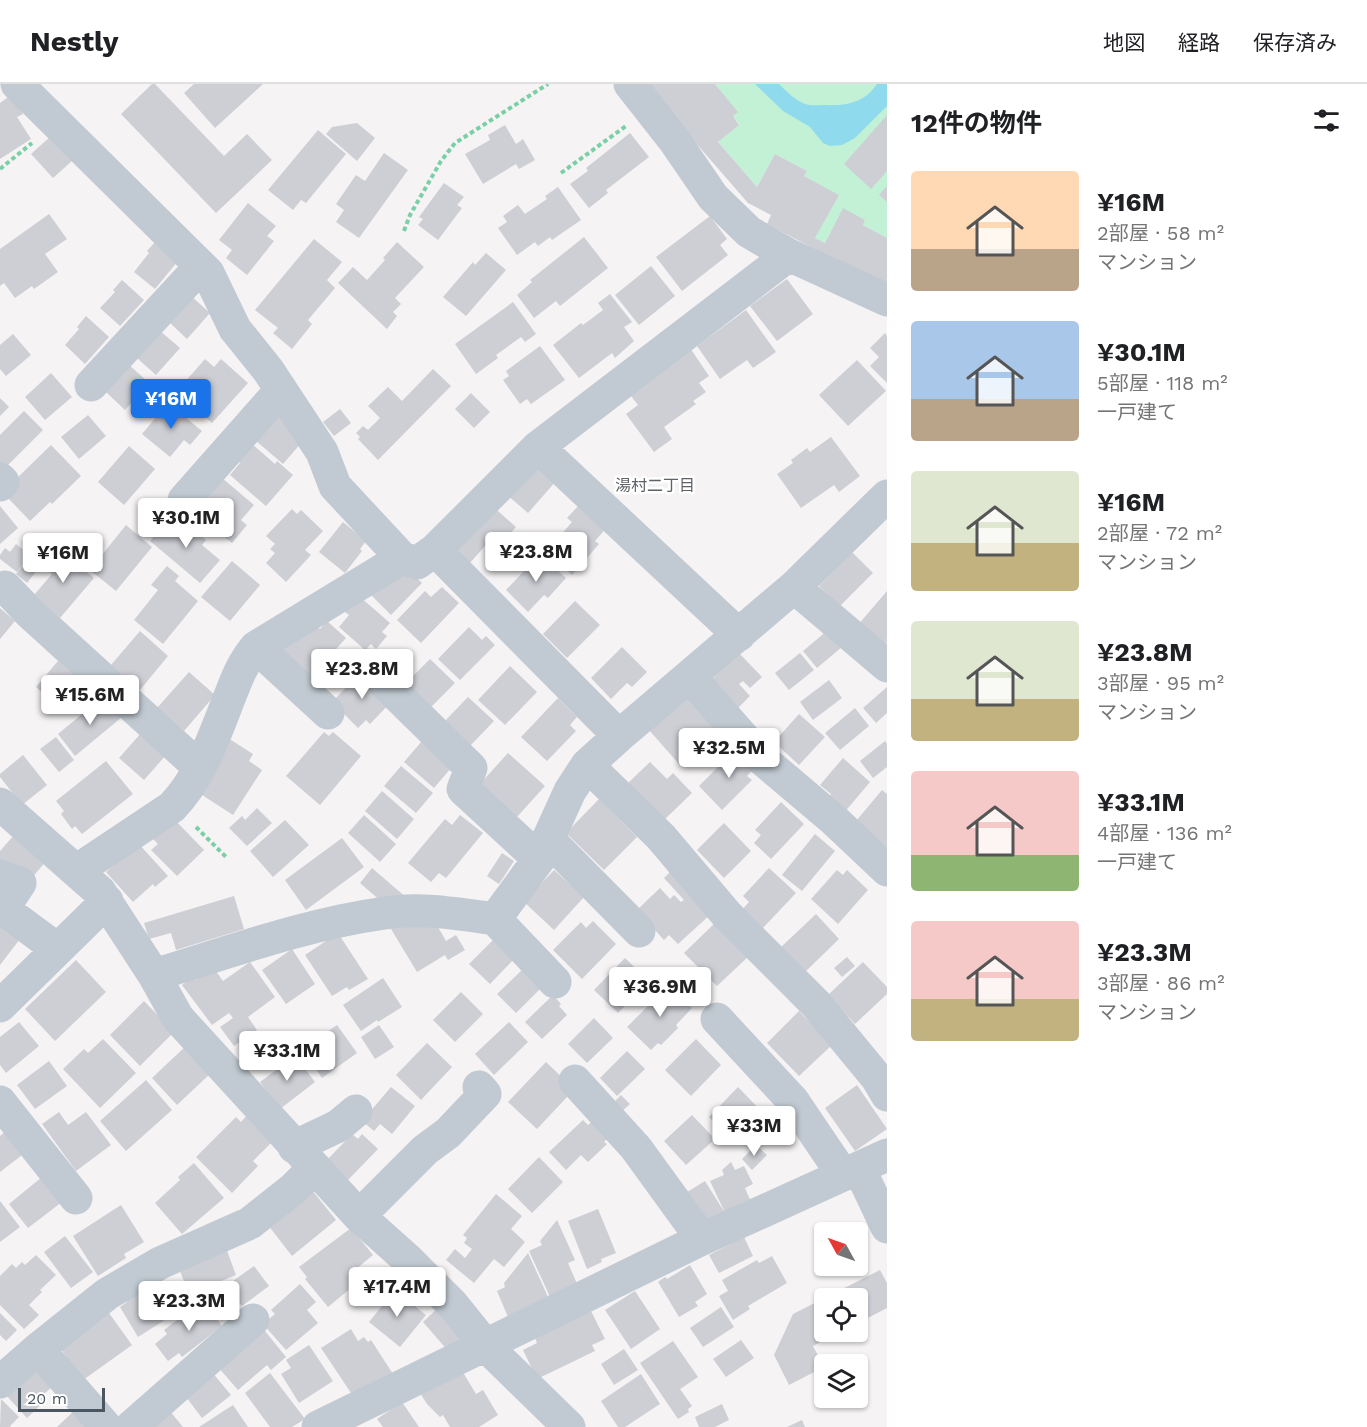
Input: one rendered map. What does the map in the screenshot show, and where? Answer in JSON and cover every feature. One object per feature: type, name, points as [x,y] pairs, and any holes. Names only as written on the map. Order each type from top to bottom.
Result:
[{"type":"street","points":[[17,84],[208,273],[235,328],[268,370],[322,452],[335,486],[402,558],[417,563],[435,550],[538,447],[789,255]]},
{"type":"street","points":[[640,96],[713,197],[749,232],[789,255],[887,300]]},
{"type":"street","points":[[91,385],[201,266]]},
{"type":"street","points":[[184,500],[281,390]]},
{"type":"street","points":[[538,447],[739,635]]},
{"type":"street","points":[[0,479],[3,482],[0,485]]},
{"type":"street","points":[[495,919],[543,849],[570,791],[588,765],[794,587],[887,496]]},
{"type":"street","points":[[435,550],[619,736]]},
{"type":"street","points":[[76,871],[182,798],[206,755],[245,661],[256,647],[402,558]]},
{"type":"street","points":[[5,587],[30,613],[199,768]]},
{"type":"street","points":[[794,587],[887,666]]},
{"type":"street","points":[[256,647],[328,713]]},
{"type":"street","points":[[366,665],[471,768],[463,789],[543,849],[639,931]]},
{"type":"street","points":[[690,678],[763,760],[834,820],[887,870]]},
{"type":"street","points":[[588,765],[661,837],[727,915],[816,1004],[877,1078],[887,1095]]},
{"type":"street","points":[[0,804],[100,891],[154,975],[178,1018],[359,1216],[453,1305],[486,1346],[569,1427]]},
{"type":"street","points":[[0,876],[20,884],[3,909],[57,949]]},
{"type":"street","points":[[0,1006],[107,901]]},
{"type":"street","points":[[154,975],[308,928],[386,912],[443,912],[495,919],[555,982]]},
{"type":"street","points":[[717,1019],[793,1101],[863,1166],[887,1227]]},
{"type":"street","points":[[575,1081],[636,1148],[702,1239]]},
{"type":"street","points":[[359,1216],[425,1149],[448,1133],[485,1094],[479,1087]]},
{"type":"street","points":[[0,1102],[76,1198]]},
{"type":"street","points":[[0,1382],[107,1294],[160,1263],[250,1223],[293,1189],[304,1157],[356,1110]]},
{"type":"street","points":[[318,1427],[702,1239],[863,1166]]},
{"type":"street","points":[[131,1427],[253,1320]]},
{"type":"street","points":[[38,1349],[106,1427]]},
{"type":"path","points":[[404,231],[410,215],[441,161],[455,143],[548,84]]},
{"type":"path","points":[[561,173],[640,96]]},
{"type":"path","points":[[0,169],[57,123]]},
{"type":"path","points":[[174,805],[227,858]]},
{"type":"green space","points":[[715,84],[887,84],[887,238],[863,225],[865,220],[843,209],[825,243],[815,238],[838,195],[804,176],[807,171],[775,154],[757,187],[718,142],[739,124],[733,116],[737,112]]},
{"type":"water","points":[[755,84],[779,84],[805,104],[840,105],[860,99],[877,84],[887,84],[887,106],[855,138],[842,145],[830,146],[823,143],[810,127],[783,111]]},
{"type":"building","points":[[152,84],[155,84],[224,156],[247,134],[272,160],[216,213],[121,114]]},
{"type":"building","points":[[194,84],[263,84],[215,128],[184,93]]},
{"type":"building","points":[[649,84],[715,84],[738,112],[733,116],[739,125],[718,142],[757,187],[775,154],[807,171],[804,176],[839,195],[815,238],[825,243],[843,208],[865,220],[863,225],[887,238],[887,287],[767,224],[771,215],[748,203],[688,134]]},
{"type":"building","points":[[11,95],[23,114],[17,117],[31,139],[0,159],[0,103]]},
{"type":"building","points":[[887,115],[887,171],[871,189],[844,164]]},
{"type":"building","points":[[357,123],[375,138],[357,161],[326,134],[332,127]]},
{"type":"building","points":[[505,125],[516,144],[523,139],[535,160],[519,169],[516,164],[483,184],[465,154],[490,140],[488,135]]},
{"type":"building","points":[[318,130],[346,154],[306,203],[301,200],[293,210],[268,190]]},
{"type":"building","points":[[630,133],[649,157],[606,190],[608,193],[589,208],[570,184],[588,171],[586,168]]},
{"type":"building","points":[[51,136],[73,160],[53,178],[31,154]]},
{"type":"building","points":[[384,153],[408,170],[359,238],[336,222],[344,210],[336,204],[356,175],[365,181]]},
{"type":"building","points":[[444,183],[464,197],[457,205],[462,208],[438,240],[418,225],[423,219],[419,217]]},
{"type":"building","points":[[887,186],[887,202],[879,195]]},
{"type":"building","points":[[558,187],[581,220],[552,240],[550,237],[538,246],[535,242],[517,255],[498,228],[507,222],[503,216],[518,205],[525,214],[547,199],[545,196]]},
{"type":"building","points":[[248,203],[276,226],[267,236],[274,241],[247,275],[226,258],[232,250],[219,240]]},
{"type":"building","points":[[49,214],[67,239],[45,254],[58,272],[34,289],[32,286],[15,298],[4,283],[0,286],[0,249]]},
{"type":"building","points":[[710,216],[727,239],[720,245],[728,255],[682,291],[656,257]]},
{"type":"building","points":[[584,237],[608,268],[560,306],[556,301],[534,318],[517,295],[532,282],[530,280]]},
{"type":"building","points":[[314,239],[342,262],[327,280],[335,288],[308,320],[312,324],[292,349],[273,333],[278,328],[255,310]]},
{"type":"building","points":[[155,242],[178,261],[155,289],[134,272]]},
{"type":"building","points":[[397,242],[424,267],[395,298],[401,304],[393,312],[397,316],[387,329],[338,283],[353,267],[367,280]]},
{"type":"building","points":[[486,253],[506,270],[466,316],[443,297],[473,262],[475,265]]},
{"type":"building","points":[[651,266],[675,296],[639,325],[615,295]]},
{"type":"building","points":[[787,279],[813,314],[777,341],[750,306]]},
{"type":"building","points":[[122,280],[144,300],[120,326],[100,308],[115,292],[113,290]]},
{"type":"building","points":[[610,294],[632,322],[624,327],[634,341],[615,358],[612,353],[579,378],[553,345],[581,323],[583,325],[603,310],[598,303]]},
{"type":"building","points":[[190,295],[210,313],[187,339],[169,322]]},
{"type":"building","points":[[513,302],[536,334],[525,342],[521,337],[496,355],[498,358],[476,374],[455,344]]},
{"type":"building","points":[[746,310],[776,352],[753,368],[747,360],[720,379],[697,346]]},
{"type":"building","points":[[86,316],[109,337],[85,364],[65,345],[79,329],[77,327]]},
{"type":"building","points":[[159,330],[180,348],[156,375],[137,358]]},
{"type":"building","points":[[885,333],[887,336],[887,383],[870,366],[879,357],[870,348]]},
{"type":"building","points":[[13,334],[31,355],[6,376],[0,369],[0,345]]},
{"type":"building","points":[[540,346],[565,380],[531,404],[527,399],[520,404],[503,380],[509,376],[506,371]]},
{"type":"building","points":[[690,348],[709,376],[699,383],[706,392],[693,401],[696,404],[664,427],[672,439],[654,452],[626,414],[638,405],[628,392]]},
{"type":"building","points":[[205,359],[214,367],[221,359],[248,383],[212,423],[176,392]]},
{"type":"building","points":[[857,360],[886,391],[848,426],[819,395]]},
{"type":"building","points":[[127,363],[149,383],[125,410],[106,392]]},
{"type":"building","points":[[433,369],[451,386],[378,460],[358,439],[360,437],[356,433],[363,426],[368,430],[380,418],[368,406],[388,387],[402,401]]},
{"type":"building","points":[[51,373],[72,397],[45,420],[25,397]]},
{"type":"building","points":[[471,393],[490,412],[474,428],[455,409]]},
{"type":"building","points":[[0,398],[9,407],[0,416]]},
{"type":"building","points":[[168,403],[202,431],[190,445],[184,440],[170,457],[142,434]]},
{"type":"building","points":[[340,409],[351,423],[334,436],[323,422]]},
{"type":"building","points":[[24,411],[43,430],[4,469],[0,465],[0,435]]},
{"type":"building","points":[[277,414],[302,442],[283,464],[255,440]]},
{"type":"building","points":[[88,415],[106,436],[79,459],[61,437]]},
{"type":"building","points":[[831,437],[860,476],[839,492],[834,485],[801,508],[777,474],[793,463],[791,460],[807,448],[810,452]]},
{"type":"building","points":[[252,444],[275,464],[277,461],[293,475],[266,506],[230,475],[240,463],[238,460]]},
{"type":"building","points":[[51,445],[81,476],[52,504],[50,502],[30,521],[7,497],[11,484]]},
{"type":"building","points":[[129,446],[155,469],[124,505],[98,482]]},
{"type":"building","points":[[534,461],[557,480],[528,513],[506,494]]},
{"type":"building","points":[[222,478],[254,505],[241,520],[247,525],[232,543],[194,512]]},
{"type":"building","points":[[581,503],[608,526],[595,541],[599,544],[572,575],[546,552],[572,522],[567,518]]},
{"type":"building","points":[[490,504],[516,527],[493,553],[485,546],[469,564],[454,550]]},
{"type":"building","points":[[0,506],[18,528],[0,544]]},
{"type":"building","points":[[292,509],[297,514],[301,510],[323,531],[305,550],[311,555],[286,582],[266,563],[275,553],[270,549],[275,544],[266,536]]},
{"type":"building","points":[[171,517],[178,523],[181,519],[206,540],[202,545],[220,560],[200,583],[150,541]]},
{"type":"building","points":[[343,522],[366,541],[360,549],[362,551],[345,573],[319,552]]},
{"type":"building","points":[[126,525],[152,547],[116,591],[90,570]]},
{"type":"building","points":[[46,537],[57,545],[27,583],[16,574]]},
{"type":"building","points":[[16,544],[30,555],[17,572],[0,559],[5,548],[10,552]]},
{"type":"building","points":[[60,550],[94,578],[60,618],[34,595],[52,574],[44,568]]},
{"type":"building","points":[[852,552],[873,573],[840,606],[819,586]]},
{"type":"building","points":[[540,554],[566,578],[548,598],[544,595],[528,612],[506,590]]},
{"type":"building","points":[[232,561],[260,585],[230,621],[201,597]]},
{"type":"building","points":[[167,566],[179,576],[175,581],[198,601],[163,644],[134,620],[158,590],[151,585]]},
{"type":"building","points":[[408,570],[422,583],[391,615],[371,595]]},
{"type":"building","points":[[442,587],[459,603],[421,643],[397,620],[425,591],[431,597]]},
{"type":"building","points":[[887,591],[887,642],[883,647],[857,626]]},
{"type":"building","points":[[359,596],[390,623],[382,632],[387,636],[376,649],[371,644],[365,650],[339,627],[349,615],[345,612]]},
{"type":"building","points":[[575,601],[600,625],[567,658],[543,634]]},
{"type":"building","points":[[0,608],[15,621],[0,639]]},
{"type":"building","points":[[327,621],[346,638],[309,679],[277,650],[317,627],[320,629]]},
{"type":"building","points":[[469,627],[482,640],[486,636],[495,645],[460,680],[438,659]]},
{"type":"building","points":[[828,630],[842,647],[817,668],[803,651]]},
{"type":"building","points":[[140,631],[168,656],[140,690],[111,665]]},
{"type":"building","points":[[622,647],[647,672],[632,687],[627,683],[611,699],[591,678]]},
{"type":"building","points":[[739,653],[762,677],[750,688],[743,681],[739,684],[750,696],[737,709],[710,681]]},
{"type":"building","points":[[800,653],[814,670],[789,690],[775,673]]},
{"type":"building","points":[[430,659],[455,683],[429,709],[404,685]]},
{"type":"building","points":[[58,661],[83,682],[60,708],[36,687]]},
{"type":"building","points":[[510,666],[537,692],[505,725],[478,700]]},
{"type":"building","points":[[362,671],[393,700],[370,724],[366,720],[358,728],[332,702]]},
{"type":"building","points":[[189,672],[215,695],[184,731],[157,708]]},
{"type":"building","points":[[829,680],[842,698],[813,720],[800,702]]},
{"type":"building","points":[[887,687],[887,713],[876,723],[863,708]]},
{"type":"building","points":[[104,696],[122,717],[75,756],[58,734]]},
{"type":"building","points":[[688,696],[718,729],[679,764],[649,730]]},
{"type":"building","points":[[468,697],[494,721],[468,748],[442,724]]},
{"type":"building","points":[[558,698],[577,717],[570,725],[576,731],[547,761],[521,737]]},
{"type":"building","points":[[855,708],[869,726],[840,750],[825,733]]},
{"type":"building","points":[[799,714],[825,737],[799,765],[774,742]]},
{"type":"building","points":[[142,732],[167,754],[144,780],[119,758]]},
{"type":"building","points":[[324,732],[329,736],[333,732],[361,756],[320,805],[286,776]]},
{"type":"building","points":[[56,737],[74,760],[59,772],[40,749]]},
{"type":"building","points":[[228,738],[253,754],[249,761],[262,770],[233,815],[199,793]]},
{"type":"building","points":[[422,741],[452,767],[434,788],[404,762]]},
{"type":"building","points":[[885,741],[887,767],[873,778],[860,761]]},
{"type":"building","points":[[738,747],[757,765],[747,776],[752,780],[722,810],[699,786]]},
{"type":"building","points":[[508,753],[545,786],[516,818],[479,785]]},
{"type":"building","points":[[23,755],[47,785],[22,805],[0,774]]},
{"type":"building","points":[[843,758],[870,782],[843,814],[827,800],[831,794],[820,785]]},
{"type":"building","points":[[106,761],[133,794],[82,834],[75,826],[72,829],[61,814],[64,811],[56,801]]},
{"type":"building","points":[[650,762],[667,779],[673,773],[692,793],[663,821],[628,783]]},
{"type":"building","points":[[401,766],[433,793],[416,813],[384,786]]},
{"type":"building","points":[[882,790],[887,794],[887,847],[856,821]]},
{"type":"building","points":[[382,791],[414,819],[397,839],[365,811]]},
{"type":"building","points":[[599,799],[637,837],[604,870],[566,833]]},
{"type":"building","points":[[781,802],[804,824],[771,859],[754,843],[761,835],[755,830]]},
{"type":"building","points":[[257,808],[272,823],[247,846],[229,828],[242,816],[245,820]]},
{"type":"building","points":[[364,815],[396,844],[380,862],[348,833]]},
{"type":"building","points":[[460,815],[483,833],[446,878],[439,873],[431,882],[408,863],[445,819],[452,825]]},
{"type":"building","points":[[174,819],[204,850],[177,876],[151,850],[158,844],[153,839]]},
{"type":"building","points":[[285,820],[309,845],[273,877],[250,851]]},
{"type":"building","points":[[724,823],[751,851],[724,878],[697,850]]},
{"type":"building","points":[[15,834],[47,860],[30,880],[0,861],[0,851]]},
{"type":"building","points":[[815,834],[835,851],[802,891],[782,875]]},
{"type":"building","points":[[342,838],[364,867],[306,910],[285,880]]},
{"type":"building","points":[[138,843],[168,876],[155,887],[153,884],[133,902],[106,872]]},
{"type":"building","points":[[502,853],[514,861],[499,884],[487,876]]},
{"type":"building","points":[[372,868],[408,899],[383,903],[360,883]]},
{"type":"building","points":[[769,868],[796,893],[762,929],[742,910],[749,902],[743,896]]},
{"type":"building","points":[[554,870],[584,897],[554,930],[524,902]]},
{"type":"building","points":[[672,870],[712,913],[678,944],[669,935],[664,940],[637,910],[660,888],[670,899],[674,895],[681,902],[684,900],[664,878]]},
{"type":"building","points":[[837,870],[843,875],[847,870],[868,890],[838,924],[811,899]]},
{"type":"building","points":[[234,896],[244,929],[176,950],[171,933],[149,939],[144,923]]},
{"type":"building","points":[[816,914],[839,939],[804,973],[780,948]]},
{"type":"building","points":[[718,920],[751,954],[717,986],[684,953]]},
{"type":"building","points":[[593,921],[616,944],[582,979],[553,950],[581,922],[586,928]]},
{"type":"building","points":[[0,923],[20,939],[0,965]]},
{"type":"building","points":[[398,924],[438,927],[446,941],[456,935],[465,950],[448,960],[445,955],[417,972],[391,929]]},
{"type":"building","points":[[338,933],[368,979],[349,990],[347,987],[332,996],[305,955]]},
{"type":"building","points":[[496,937],[514,959],[490,984],[469,964]]},
{"type":"building","points":[[292,949],[315,984],[286,1004],[262,970]]},
{"type":"building","points":[[847,957],[855,966],[842,977],[834,968]]},
{"type":"building","points":[[625,958],[649,981],[618,1013],[594,990]]},
{"type":"building","points":[[76,960],[106,992],[55,1041],[25,1009]]},
{"type":"building","points":[[250,962],[275,997],[248,1017],[257,1030],[234,1046],[220,1027],[233,1018],[229,1013],[212,1025],[182,985],[193,977],[195,980],[206,972],[215,970],[223,981]]},
{"type":"building","points":[[863,962],[887,987],[887,994],[855,1024],[828,995]]},
{"type":"building","points":[[525,967],[541,988],[516,1013],[497,994]]},
{"type":"building","points":[[383,978],[402,1007],[361,1031],[343,1005]]},
{"type":"building","points":[[669,985],[692,1008],[676,1025],[678,1028],[661,1045],[658,1043],[651,1050],[627,1027]]},
{"type":"building","points":[[461,992],[483,1014],[455,1042],[433,1020]]},
{"type":"building","points":[[553,995],[567,1015],[542,1039],[525,1022]]},
{"type":"building","points":[[144,1001],[174,1032],[140,1066],[110,1035]]},
{"type":"building","points":[[799,1011],[832,1045],[799,1076],[767,1043]]},
{"type":"building","points":[[594,1018],[613,1038],[587,1063],[568,1044]]},
{"type":"building","points":[[19,1022],[39,1046],[6,1073],[0,1065],[0,1037]]},
{"type":"building","points":[[509,1022],[528,1042],[494,1075],[475,1054]]},
{"type":"building","points":[[337,1025],[357,1053],[322,1078],[302,1049]]},
{"type":"building","points":[[379,1025],[394,1047],[375,1059],[361,1037]]},
{"type":"building","points":[[103,1039],[136,1073],[100,1108],[63,1069],[84,1049],[88,1053]]},
{"type":"building","points":[[696,1039],[721,1065],[691,1096],[665,1070]]},
{"type":"building","points":[[427,1043],[452,1067],[421,1100],[396,1075]]},
{"type":"building","points":[[187,1045],[212,1072],[177,1105],[152,1078]]},
{"type":"building","points":[[627,1051],[645,1069],[617,1096],[600,1078]]},
{"type":"building","points":[[295,1056],[315,1082],[280,1109],[260,1082]]},
{"type":"building","points":[[49,1061],[67,1086],[35,1109],[17,1085]]},
{"type":"building","points":[[546,1062],[570,1085],[568,1096],[537,1129],[508,1102]]},
{"type":"building","points":[[146,1080],[172,1110],[126,1151],[100,1121]]},
{"type":"building","points":[[857,1085],[887,1129],[855,1151],[825,1108]]},
{"type":"building","points":[[391,1087],[415,1106],[392,1134],[380,1124],[374,1131],[362,1121]]},
{"type":"building","points":[[738,1087],[765,1115],[736,1144],[709,1117]]},
{"type":"building","points":[[621,1095],[630,1104],[620,1113],[612,1104]]},
{"type":"building","points":[[59,1112],[68,1125],[86,1112],[111,1145],[76,1171],[42,1124]]},
{"type":"building","points":[[248,1114],[274,1140],[253,1161],[258,1166],[232,1193],[196,1157],[236,1117],[241,1122]]},
{"type":"building","points":[[692,1115],[715,1139],[686,1165],[664,1141]]},
{"type":"building","points":[[583,1120],[588,1125],[594,1120],[609,1136],[604,1142],[607,1144],[588,1162],[581,1155],[566,1170],[549,1152]]},
{"type":"building","points":[[8,1129],[26,1152],[0,1172],[0,1136]]},
{"type":"building","points":[[352,1134],[358,1139],[362,1134],[378,1149],[346,1182],[326,1161]]},
{"type":"building","points":[[756,1145],[767,1155],[752,1170],[742,1159]]},
{"type":"building","points":[[539,1157],[563,1182],[532,1213],[508,1189]]},
{"type":"building","points":[[731,1162],[735,1170],[744,1166],[753,1184],[745,1188],[751,1202],[726,1215],[710,1181],[724,1175],[722,1170]]},
{"type":"building","points":[[194,1163],[224,1198],[182,1234],[155,1203],[180,1180],[178,1177]]},
{"type":"building","points":[[42,1177],[62,1202],[28,1228],[9,1204]]},
{"type":"building","points":[[705,1181],[725,1213],[704,1226],[684,1194]]},
{"type":"building","points":[[312,1190],[336,1220],[292,1256],[268,1225]]},
{"type":"building","points":[[496,1194],[522,1216],[511,1229],[525,1242],[504,1267],[494,1259],[474,1283],[446,1260],[455,1249],[465,1258],[472,1249],[464,1243],[467,1238],[463,1235]]},
{"type":"building","points":[[0,1201],[20,1227],[0,1242]]},
{"type":"building","points":[[121,1205],[144,1242],[124,1254],[126,1258],[98,1276],[73,1236]]},
{"type":"building","points":[[598,1209],[616,1253],[601,1259],[602,1262],[587,1269],[568,1221]]},
{"type":"building","points":[[557,1220],[575,1260],[568,1263],[578,1286],[551,1299],[529,1251],[542,1245],[540,1241]]},
{"type":"building","points":[[351,1228],[373,1255],[350,1274],[357,1283],[328,1307],[305,1279],[307,1277],[299,1267]]},
{"type":"building","points":[[65,1236],[93,1272],[71,1288],[44,1252]]},
{"type":"building","points":[[744,1237],[753,1256],[719,1273],[709,1255]]},
{"type":"building","points":[[226,1248],[236,1275],[189,1294],[178,1266]]},
{"type":"building","points":[[528,1253],[549,1299],[508,1317],[497,1291],[505,1287],[504,1283]]},
{"type":"building","points":[[36,1255],[56,1275],[40,1290],[42,1292],[29,1305],[39,1315],[24,1329],[0,1305],[0,1276],[12,1264],[16,1268],[22,1262],[25,1265]]},
{"type":"building","points":[[772,1256],[787,1283],[748,1306],[750,1309],[733,1320],[719,1296],[728,1291],[722,1280],[757,1260],[759,1263]]},
{"type":"building","points":[[690,1265],[707,1294],[695,1302],[698,1306],[679,1317],[658,1282]]},
{"type":"building","points":[[254,1266],[269,1286],[242,1306],[237,1300],[229,1305],[219,1291]]},
{"type":"building","points":[[880,1270],[887,1283],[887,1308],[868,1318],[868,1288],[844,1288]]},
{"type":"building","points":[[150,1282],[171,1316],[138,1337],[120,1307],[127,1302],[125,1298]]},
{"type":"building","points":[[300,1284],[316,1302],[307,1310],[318,1323],[286,1350],[263,1324],[275,1314],[271,1310]]},
{"type":"building","points":[[395,1290],[426,1315],[400,1347],[369,1322]]},
{"type":"building","points":[[635,1291],[660,1329],[631,1349],[605,1310]]},
{"type":"building","points":[[203,1300],[222,1326],[182,1357],[179,1353],[168,1361],[155,1344],[167,1334],[164,1330]]},
{"type":"building","points":[[814,1303],[814,1342],[821,1342],[813,1346],[817,1354],[814,1354],[814,1372],[789,1385],[774,1355],[793,1314]]},
{"type":"building","points":[[439,1307],[470,1341],[449,1352],[423,1322]]},
{"type":"building","points":[[721,1307],[734,1327],[703,1347],[690,1328]]},
{"type":"building","points":[[591,1311],[605,1339],[592,1345],[595,1351],[537,1379],[523,1350],[537,1343],[535,1338]]},
{"type":"building","points":[[0,1313],[17,1330],[6,1341],[0,1335]]},
{"type":"building","points":[[109,1313],[132,1345],[83,1380],[60,1348]]},
{"type":"building","points":[[261,1326],[286,1357],[271,1370],[267,1365],[238,1390],[218,1367]]},
{"type":"building","points":[[351,1329],[358,1341],[364,1337],[368,1342],[371,1340],[393,1374],[355,1399],[321,1348]]},
{"type":"building","points":[[741,1340],[754,1358],[726,1377],[713,1359]]},
{"type":"building","points":[[673,1341],[698,1377],[680,1389],[692,1406],[688,1409],[689,1412],[678,1419],[640,1363]]},
{"type":"building","points":[[309,1345],[333,1381],[299,1403],[281,1374],[291,1368],[286,1360]]},
{"type":"building","points":[[624,1349],[638,1370],[614,1385],[601,1364]]},
{"type":"building","points":[[37,1368],[54,1385],[43,1395],[47,1399],[27,1418],[5,1394]]},
{"type":"building","points":[[461,1369],[476,1394],[483,1390],[498,1415],[479,1427],[450,1427],[443,1415],[440,1417],[427,1404],[418,1390]]},
{"type":"building","points":[[211,1371],[231,1395],[202,1418],[183,1393]]},
{"type":"building","points":[[270,1373],[305,1419],[292,1427],[270,1427],[245,1393]]},
{"type":"building","points":[[641,1374],[660,1404],[625,1427],[618,1427],[601,1401]]},
{"type":"building","points":[[1,1399],[19,1417],[11,1427],[0,1427]]},
{"type":"building","points":[[402,1402],[419,1427],[383,1427],[377,1419]]},
{"type":"building","points":[[722,1404],[729,1420],[715,1427],[699,1427],[695,1417]]},
{"type":"building","points":[[233,1405],[248,1427],[199,1427]]},
{"type":"building","points":[[76,1409],[92,1427],[57,1427]]},
{"type":"building","points":[[169,1410],[183,1427],[149,1427]]},
{"type":"building","points":[[802,1420],[805,1427],[787,1427]]},
{"type":"district","name":"湯村二丁目","points":[[655,485]]}]
